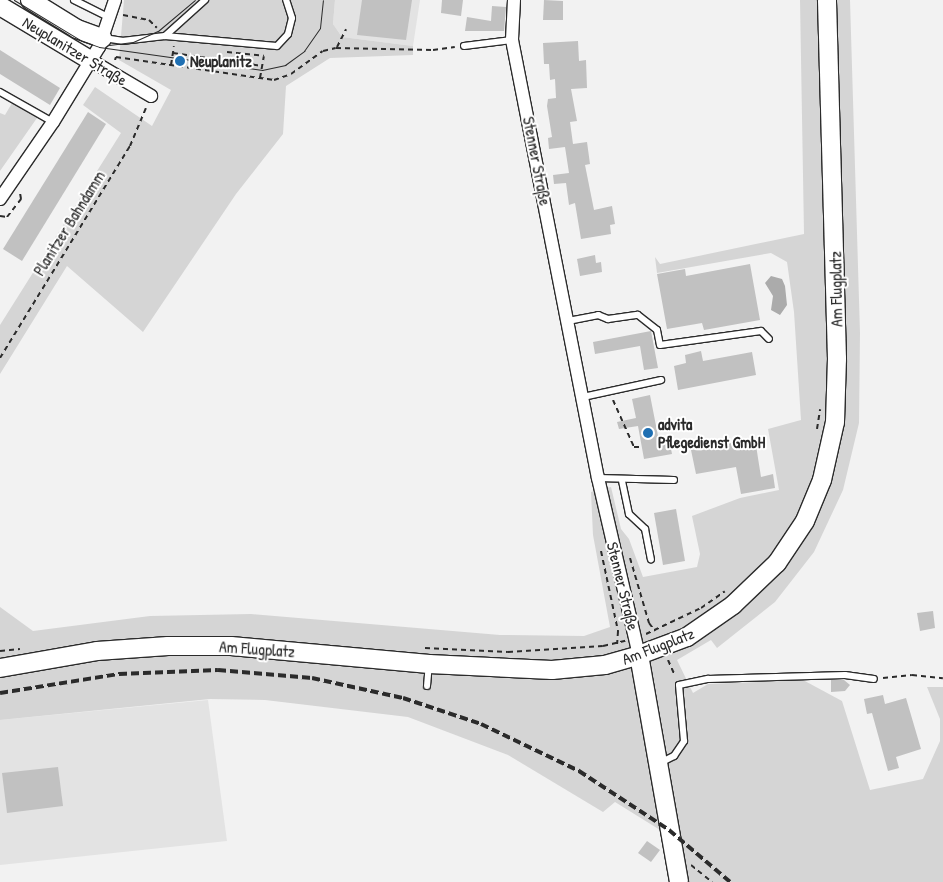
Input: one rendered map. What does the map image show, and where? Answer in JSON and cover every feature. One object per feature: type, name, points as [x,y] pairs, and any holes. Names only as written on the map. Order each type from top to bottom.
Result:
[{"type":"main road","name":"Neuplanitzer Straße","points":[[30,0],[77,29],[102,38]]},
{"type":"main road","name":"Am Flugplatz","points":[[0,668],[97,651],[168,646],[231,646],[429,664],[552,670],[621,661],[687,637],[708,624],[760,580],[796,535],[822,480],[835,422],[837,392],[827,0]]},
{"type":"main road","name":"Neuplanitzer Straße","points":[[0,6],[90,60]]},
{"type":"main road","name":"Stenner Straße","points":[[639,655],[656,764],[679,882]]},
{"type":"street","name":"Stenner Straße","points":[[514,0],[512,40],[598,478],[639,655]]},
{"type":"street","points":[[0,199],[53,122],[102,38],[113,11]]},
{"type":"street","name":"Neuplanitzer Straße","points":[[90,60],[151,96]]},
{"type":"lane","points":[[74,0],[113,11]]},
{"type":"lane","points":[[165,36],[205,0]]},
{"type":"lane","points":[[102,38],[122,41],[165,36],[277,46],[288,34],[292,18],[286,0]]},
{"type":"lane","points":[[464,46],[512,40]]},
{"type":"lane","points":[[0,92],[53,122]]},
{"type":"lane","points":[[568,321],[598,315],[608,319],[638,315],[657,330],[660,345],[761,332],[769,338]]},
{"type":"lane","points":[[583,397],[661,380]]},
{"type":"lane","points":[[598,478],[622,481],[674,480]]},
{"type":"lane","points":[[622,481],[629,514],[645,529],[651,559]]},
{"type":"lane","points":[[427,686],[429,664]]},
{"type":"lane","points":[[656,764],[674,756],[684,741],[679,685],[708,679],[845,675],[874,679]]},
{"type":"path","points":[[113,11],[148,20]]},
{"type":"path","points":[[336,48],[346,29]]},
{"type":"path","points":[[171,65],[174,46]]},
{"type":"path","points":[[260,78],[266,46]]},
{"type":"path","points":[[109,71],[116,57],[274,80],[292,74],[323,51],[336,48],[433,50],[464,46]]},
{"type":"path","points":[[173,54],[262,66]]},
{"type":"path","name":"Planitzer Bahndamm","points":[[0,358],[130,146],[151,96]]},
{"type":"path","points":[[0,216],[7,217],[21,199],[19,190]]},
{"type":"path","points":[[609,391],[634,447],[642,447]]},
{"type":"path","points":[[817,430],[821,401]]},
{"type":"path","points":[[601,550],[621,661]]},
{"type":"path","points":[[655,632],[700,608],[727,590]]},
{"type":"path","points":[[874,679],[912,675],[943,678]]},
{"type":"path","points":[[674,854],[712,882]]},
{"type":"shaded area","points":[[124,0],[335,0],[333,24],[342,37],[413,46],[413,55],[330,58],[286,86],[283,134],[236,194],[143,332],[67,266],[0,374],[0,325],[121,133],[83,105],[95,87],[152,126],[171,90],[119,60]]},
{"type":"shaded area","points":[[335,0],[420,0],[413,46],[342,37],[333,24]]},
{"type":"shaded area","points":[[800,0],[850,0],[860,333],[859,423],[843,490],[814,552],[775,602],[717,648],[711,640],[677,660],[693,693],[708,684],[803,680],[842,701],[870,790],[923,779],[940,741],[940,719],[927,687],[943,687],[943,882],[689,882],[681,843],[615,802],[603,812],[508,755],[408,717],[265,700],[210,699],[0,720],[0,607],[33,631],[150,616],[251,614],[500,635],[584,636],[610,627],[593,535],[591,492],[611,487],[621,529],[629,539],[643,577],[697,567],[700,554],[692,516],[740,498],[779,490],[768,429],[801,420],[794,312],[787,262],[771,253],[657,273],[655,257],[660,264],[804,234]]},
{"type":"shaded area","points":[[12,103],[37,118],[0,171],[0,113],[5,115]]},
{"type":"shaded area","points":[[771,276],[782,279],[785,286],[787,305],[780,315],[771,310],[773,296],[765,283]]},
{"type":"shaded area","points":[[208,700],[227,841],[0,865],[0,720]]},
{"type":"building","points":[[362,0],[412,0],[406,40],[357,35]]},
{"type":"building","points":[[442,0],[463,0],[461,16],[441,13]]},
{"type":"building","points":[[544,0],[563,1],[563,20],[543,20]]},
{"type":"building","points":[[492,6],[506,7],[504,31],[465,31],[467,17],[491,21]]},
{"type":"building","points":[[578,41],[579,61],[586,60],[587,88],[571,89],[577,121],[570,122],[573,144],[587,142],[590,164],[585,165],[594,210],[612,206],[615,224],[610,225],[611,234],[581,239],[575,203],[569,205],[566,183],[554,184],[553,175],[569,173],[565,147],[549,149],[548,138],[552,137],[547,106],[548,99],[556,98],[555,79],[550,80],[549,64],[544,64],[543,43]]},
{"type":"building","points":[[0,50],[60,88],[50,105],[0,74]]},
{"type":"building","points":[[88,112],[106,124],[22,261],[3,249]]},
{"type":"building","points":[[595,255],[596,263],[601,262],[602,272],[580,276],[577,259]]},
{"type":"building","points":[[750,264],[760,320],[704,330],[702,323],[667,329],[657,274],[685,269],[686,276]]},
{"type":"building","points":[[651,331],[658,368],[644,370],[640,346],[595,354],[593,342]]},
{"type":"building","points":[[701,351],[703,361],[752,352],[756,375],[678,390],[674,366],[686,363],[685,355]]},
{"type":"building","name":"advita Pflegedienst GmbH","points":[[650,395],[659,441],[669,439],[672,454],[644,459],[638,426],[619,429],[617,422],[636,418],[632,399]]},
{"type":"building","points":[[755,439],[761,477],[773,474],[775,488],[741,494],[736,467],[696,474],[691,450]]},
{"type":"building","points":[[676,509],[685,561],[663,565],[654,513]]},
{"type":"building","points":[[933,611],[935,628],[920,631],[917,613]]},
{"type":"building","points":[[831,680],[844,680],[850,685],[845,691],[831,692]]},
{"type":"building","points":[[883,695],[885,704],[906,698],[921,749],[896,757],[899,768],[888,771],[872,713],[867,714],[864,699]]},
{"type":"building","points":[[58,767],[63,806],[7,813],[2,773]]},
{"type":"building","points":[[647,841],[660,850],[651,862],[638,853]]},
{"type":"tram line","points":[[14,0],[82,41],[99,47],[262,70],[285,65],[304,51],[320,28],[323,0]]},
{"type":"tram line","points":[[109,45],[133,42],[158,31],[195,0]]},
{"type":"railway","points":[[0,693],[119,674],[218,670],[312,678],[403,698],[481,724],[579,771],[669,830],[730,882]]},
{"type":"place","name":"Neuplanitz","points":[[180,61]]},
{"type":"place","name":"advita Pflegedienst GmbH","points":[[648,433]]}]
